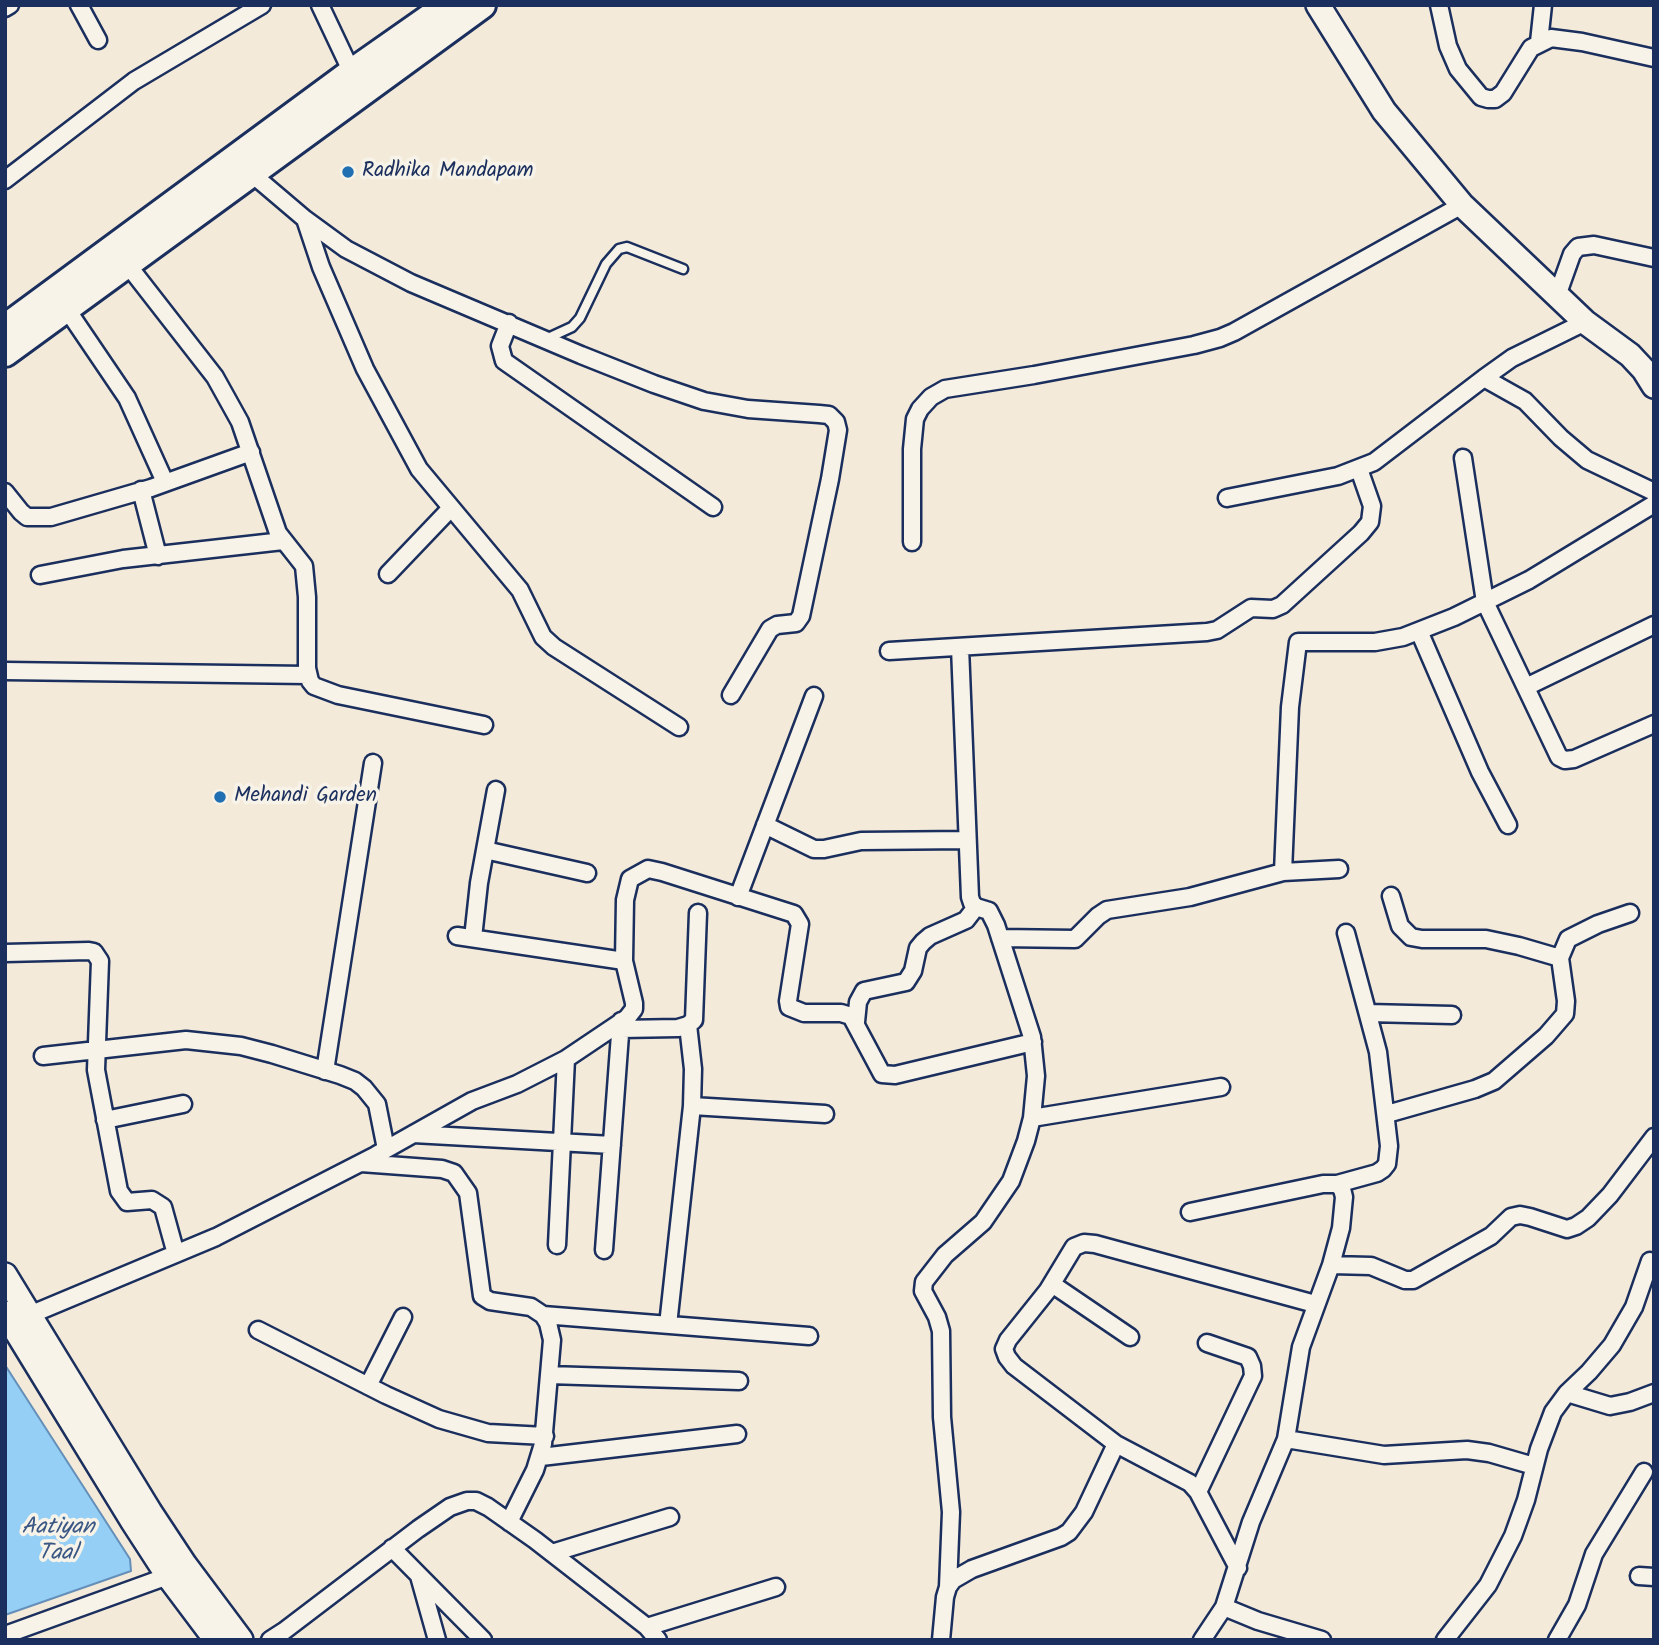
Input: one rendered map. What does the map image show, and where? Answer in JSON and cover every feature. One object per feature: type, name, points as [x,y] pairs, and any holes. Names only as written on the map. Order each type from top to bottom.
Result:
[{"type":"main road","points":[[5,353],[252,174],[448,5]]},
{"type":"main road","points":[[5,328],[358,83],[482,5]]},
{"type":"street","points":[[5,8],[10,5]]},
{"type":"street","points":[[79,5],[98,40]]},
{"type":"street","points":[[5,180],[134,81],[262,5]]},
{"type":"street","points":[[320,5],[358,83]]},
{"type":"street","points":[[1318,5],[1384,111],[1462,205],[1585,322],[1630,355],[1654,386]]},
{"type":"street","points":[[1439,5],[1448,46],[1458,69],[1481,97],[1488,99],[1495,99],[1503,93],[1531,48],[1551,38],[1563,38],[1654,58]]},
{"type":"street","points":[[1539,42],[1543,5]]},
{"type":"street","points":[[252,174],[305,219],[346,249],[411,283],[654,384],[704,401],[748,409],[828,415],[836,422],[838,430],[830,479],[801,617],[796,623],[777,625],[770,629],[731,695]]},
{"type":"street","points":[[912,542],[912,449],[915,419],[931,397],[945,389],[1194,345],[1220,338],[1462,205]]},
{"type":"street","points":[[305,219],[325,277],[379,396],[419,469],[520,590],[543,636],[554,647],[679,727]]},
{"type":"street","points":[[1557,296],[1572,254],[1578,247],[1594,245],[1654,258]]},
{"type":"street","points":[[127,264],[224,390],[240,422],[272,519],[283,541],[299,558],[306,575],[308,675],[314,686],[338,695],[484,725]]},
{"type":"street","points":[[66,308],[127,398],[165,482]]},
{"type":"street","points":[[1227,498],[1338,475],[1374,462],[1512,358],[1585,322]]},
{"type":"street","points":[[509,323],[499,346],[504,360],[713,507]]},
{"type":"street","points":[[1484,377],[1525,401],[1587,460],[1654,492]]},
{"type":"street","points":[[5,492],[27,517],[51,517],[251,453]]},
{"type":"street","points":[[1464,458],[1485,601],[1559,757],[1565,760],[1574,759],[1654,724]]},
{"type":"street","points":[[889,651],[1207,632],[1217,630],[1251,608],[1273,609],[1282,605],[1370,522],[1372,506],[1359,469]]},
{"type":"street","points":[[141,490],[158,556]]},
{"type":"street","points":[[1283,872],[1290,707],[1298,642],[1390,640],[1419,631],[1529,580],[1654,504]]},
{"type":"street","points":[[388,574],[450,509]]},
{"type":"street","points":[[40,575],[123,559],[283,541]]},
{"type":"street","points":[[1526,687],[1654,625]]},
{"type":"street","points":[[1419,631],[1480,772],[1508,825]]},
{"type":"street","points":[[941,1640],[948,1587],[951,1512],[942,1416],[941,1331],[937,1317],[923,1292],[924,1282],[945,1255],[983,1222],[997,1204],[1017,1165],[1032,1118],[1036,1076],[1033,1042],[1000,938],[989,911],[976,907],[970,897],[960,647]]},
{"type":"street","points":[[5,671],[308,675]]},
{"type":"street","points":[[738,897],[814,696]]},
{"type":"street","points":[[325,1071],[373,763]]},
{"type":"street","points":[[496,790],[479,883],[465,937],[624,961]]},
{"type":"street","points":[[765,825],[814,849],[861,841],[967,840]]},
{"type":"street","points":[[485,850],[587,873]]},
{"type":"street","points":[[15,1317],[216,1237],[472,1101],[517,1084],[566,1059],[621,1025],[631,1013],[634,1003],[624,961],[625,900],[630,879],[648,869],[794,914],[799,919],[800,934],[789,1007],[804,1013],[847,1014],[856,1022],[875,1065],[882,1074],[887,1076],[1033,1042]]},
{"type":"street","points":[[1000,938],[1075,939],[1107,910],[1189,897],[1283,872],[1339,869]]},
{"type":"street","points":[[1391,896],[1400,926],[1410,937],[1486,939],[1560,958]]},
{"type":"street","points":[[856,1022],[858,1002],[864,991],[906,982],[913,971],[918,948],[923,942],[930,936],[966,920],[976,907]]},
{"type":"street","points":[[621,1025],[678,1028],[694,1020],[698,912]]},
{"type":"street","points":[[1387,1114],[1488,1084],[1560,1021],[1567,1008],[1560,958],[1568,939],[1574,934],[1630,913]]},
{"type":"street","points":[[1190,1212],[1322,1184],[1337,1184],[1377,1173],[1387,1164],[1387,1114],[1378,1052],[1346,933]]},
{"type":"street","points":[[5,953],[89,951],[98,956],[101,968],[96,1070],[117,1180],[123,1199],[132,1203],[152,1200],[158,1202],[166,1216],[176,1254]]},
{"type":"street","points":[[1368,1013],[1452,1015]]},
{"type":"street","points":[[604,1250],[621,1025]]},
{"type":"street","points":[[668,1325],[692,1106],[693,1069],[688,1025]]},
{"type":"street","points":[[43,1056],[165,1041],[201,1041],[241,1046],[355,1081],[372,1096],[380,1115],[386,1149]]},
{"type":"street","points":[[556,1245],[566,1059]]},
{"type":"street","points":[[1032,1118],[1221,1087]]},
{"type":"street","points":[[105,1121],[183,1104]]},
{"type":"street","points":[[692,1106],[825,1114]]},
{"type":"street","points":[[413,1134],[612,1145]]},
{"type":"street","points":[[1331,1265],[1371,1266],[1405,1280],[1413,1280],[1491,1236],[1511,1217],[1530,1217],[1567,1229],[1576,1226],[1588,1219],[1610,1195],[1654,1138]]},
{"type":"street","points":[[359,1163],[442,1169],[454,1173],[468,1193],[482,1296],[490,1301],[531,1307],[543,1315],[809,1336]]},
{"type":"street","points":[[1202,1640],[1224,1606],[1251,1522],[1286,1439],[1301,1347],[1331,1265],[1344,1210],[1342,1189],[1337,1184]]},
{"type":"street","points":[[1238,1568],[1198,1492],[1190,1483],[1116,1444],[1014,1366],[1004,1349],[1008,1340],[1052,1284],[1074,1248],[1084,1243],[1315,1304]]},
{"type":"street","points":[[1445,1640],[1488,1585],[1513,1536],[1553,1412],[1566,1393],[1612,1345],[1634,1307],[1650,1261]]},
{"type":"street","points":[[5,1275],[15,1317],[168,1577],[216,1640]]},
{"type":"street","points":[[1052,1284],[1130,1337]]},
{"type":"street","points":[[509,1522],[541,1457],[545,1436],[552,1340],[551,1331],[543,1315]]},
{"type":"street","points":[[15,1317],[185,1565],[241,1640]]},
{"type":"street","points":[[368,1386],[403,1317]]},
{"type":"street","points":[[258,1330],[439,1419],[478,1432],[545,1436]]},
{"type":"street","points":[[1198,1492],[1249,1385],[1253,1371],[1248,1357],[1207,1343]]},
{"type":"street","points":[[549,1376],[739,1381]]},
{"type":"street","points":[[1566,1393],[1610,1406],[1654,1393]]},
{"type":"street","points":[[541,1457],[737,1434]]},
{"type":"street","points":[[1286,1439],[1372,1454],[1467,1450],[1489,1453],[1534,1466]]},
{"type":"street","points":[[948,1587],[953,1580],[972,1569],[1069,1532],[1084,1512],[1116,1444]]},
{"type":"street","points":[[1557,1640],[1577,1605],[1594,1555],[1644,1472]]},
{"type":"street","points":[[270,1640],[392,1548],[461,1502],[476,1502],[509,1522],[552,1553],[652,1634],[776,1587]]},
{"type":"street","points":[[552,1553],[670,1517]]},
{"type":"street","points":[[392,1548],[484,1640]]},
{"type":"street","points":[[418,1573],[437,1640]]},
{"type":"street","points":[[5,1635],[168,1577]]},
{"type":"street","points":[[1224,1606],[1322,1640]]},
{"type":"lane","points":[[545,339],[572,327],[580,318],[606,264],[619,249],[627,247],[683,268]]},
{"type":"water","name":"Aatiyan Taal","points":[[5,1365],[130,1559],[131,1571],[5,1615]]},
{"type":"place","name":"Radhika Mandapam","points":[[348,172]]},
{"type":"place","name":"Mehandi Garden","points":[[220,797]]}]
